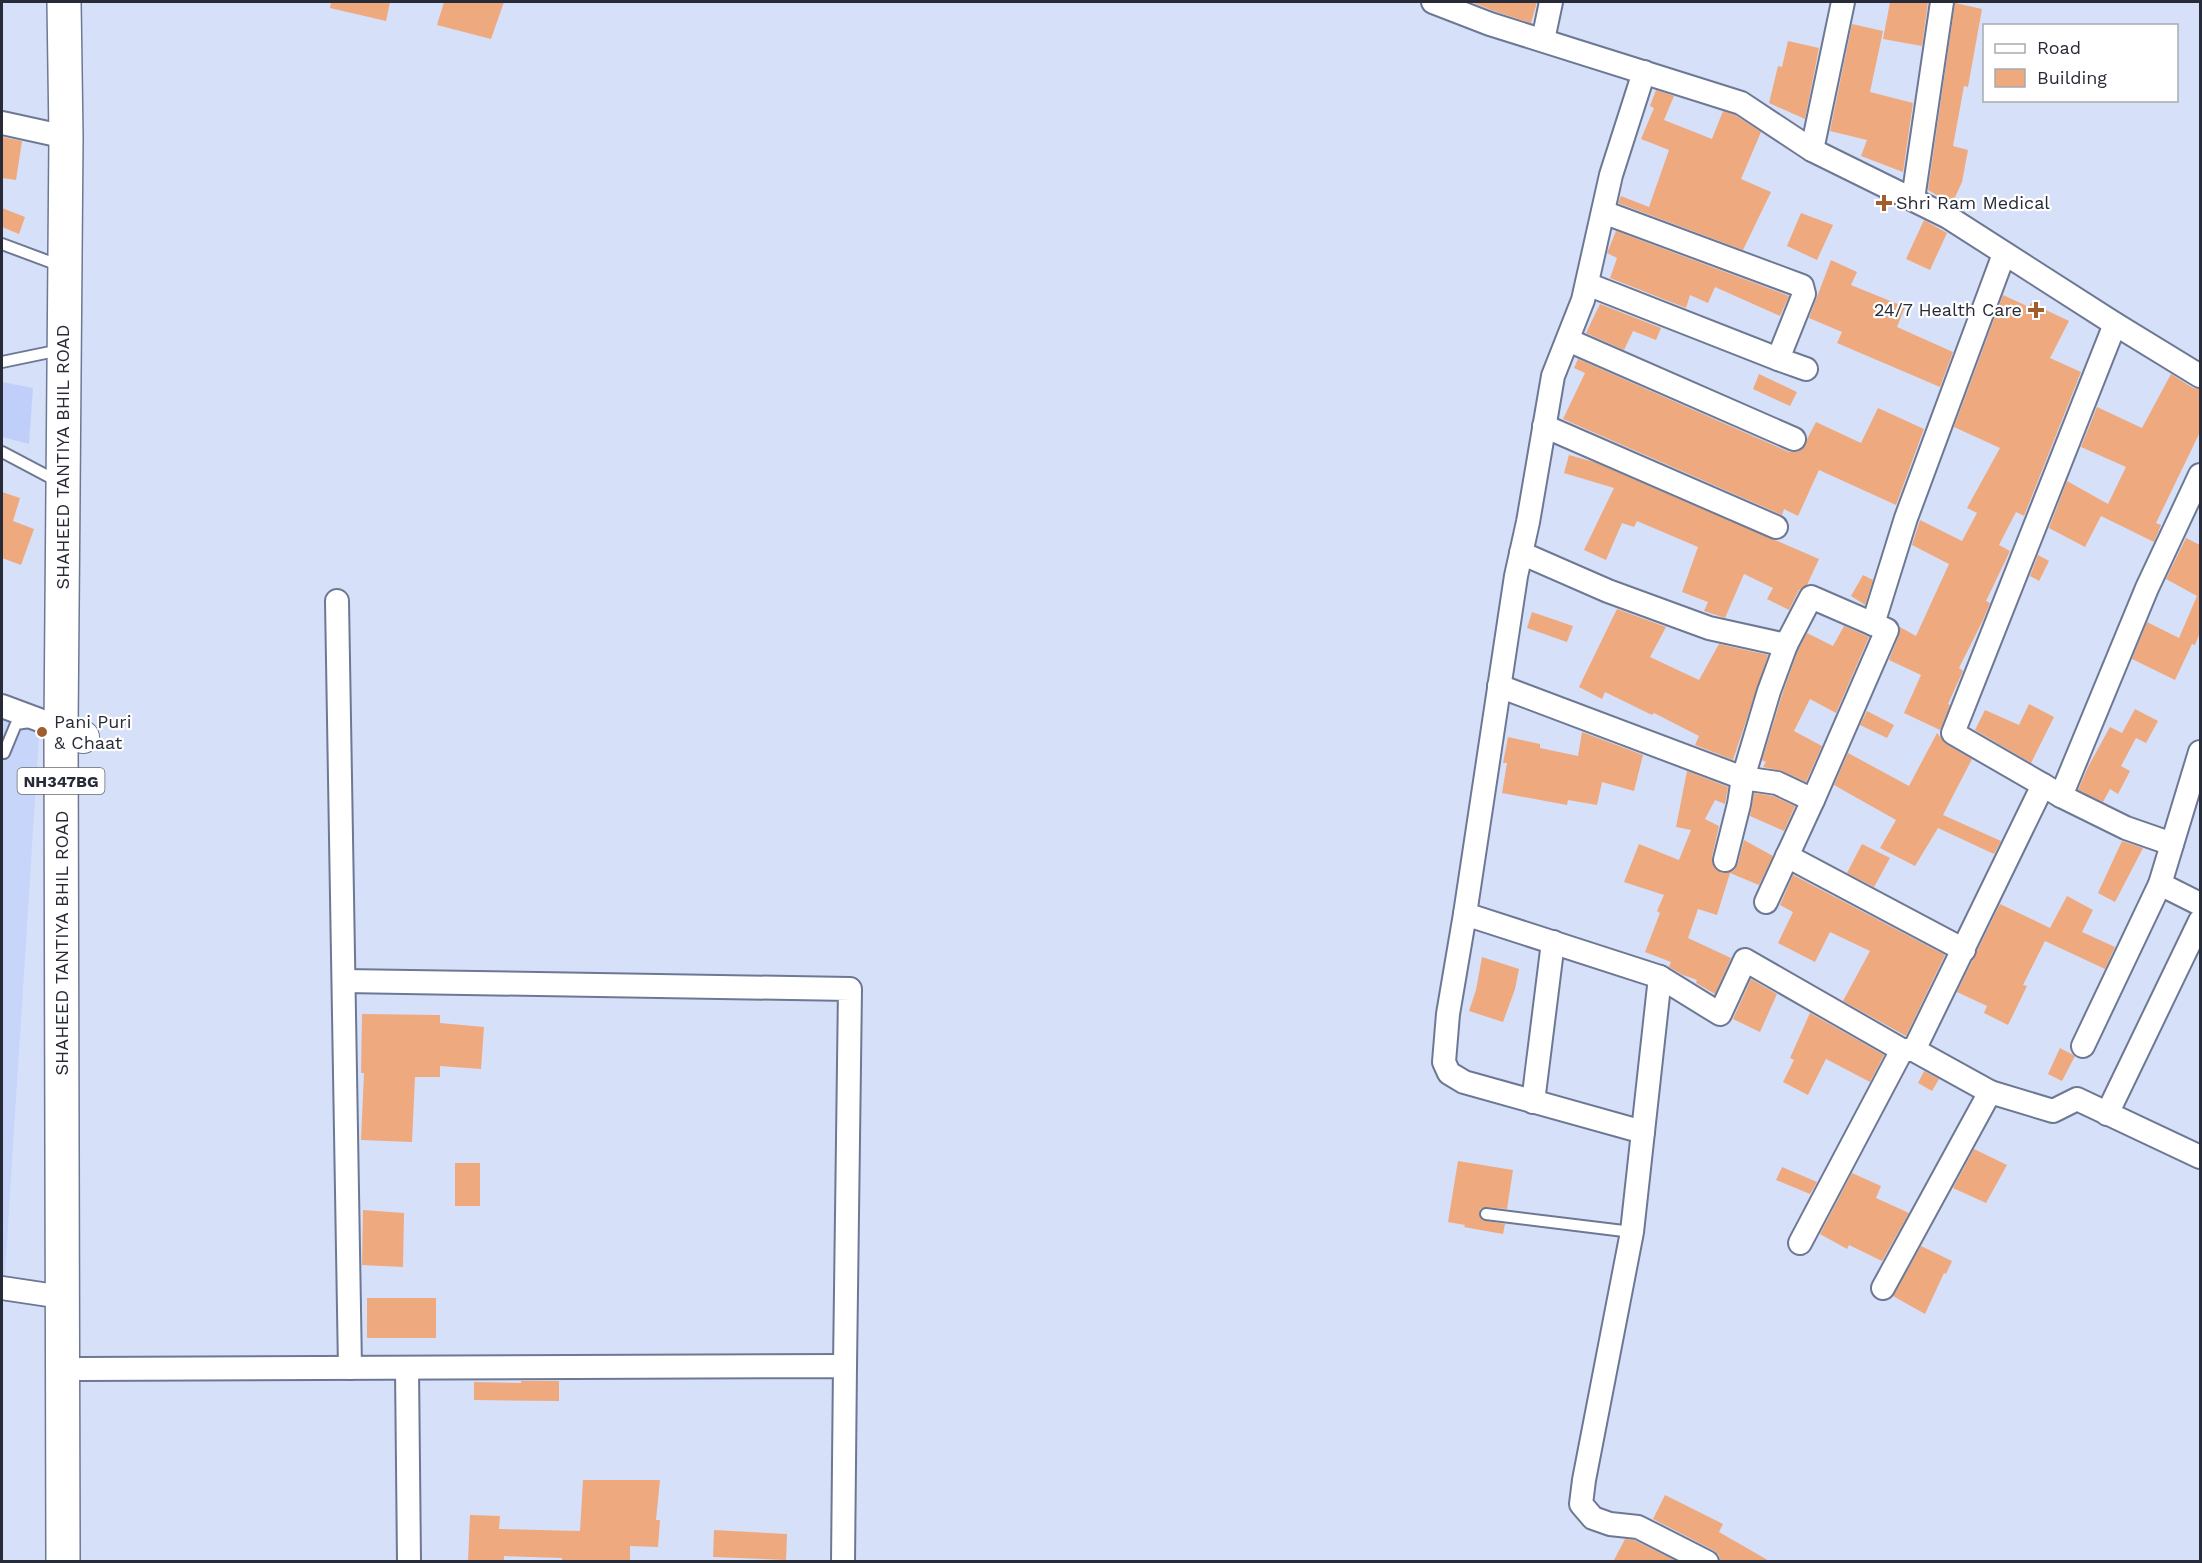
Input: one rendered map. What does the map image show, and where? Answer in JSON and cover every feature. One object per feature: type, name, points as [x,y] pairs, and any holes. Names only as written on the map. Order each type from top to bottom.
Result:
[{"type":"main road","name":"SHAHEED TANTIYA BHIL ROAD","points":[[63,1562],[68,1318],[61,729],[66,137],[64,2]]},
{"type":"main road","name":"SHAHEED TANTIYA BHIL ROAD","points":[[61,729],[84,2]]},
{"type":"main road","name":"SHAHEED TANTIYA BHIL ROAD","points":[[68,1318],[81,1369],[82,1562]]},
{"type":"street","points":[[1434,2],[1491,24],[1741,103],[1812,150],[1948,217],[2200,376]]},
{"type":"street","points":[[1543,40],[1551,2]]},
{"type":"street","points":[[1812,150],[1843,2]]},
{"type":"street","points":[[1913,199],[1942,2]]},
{"type":"street","points":[[1643,1132],[1464,1082],[1449,1073],[1444,1062],[1448,1014],[1499,686],[1553,376],[1583,300],[1611,175],[1644,72]]},
{"type":"street","points":[[2,123],[66,137]]},
{"type":"street","points":[[1603,212],[1802,286],[1804,294],[1778,359]]},
{"type":"street","points":[[1873,624],[1906,518],[2004,254]]},
{"type":"street","points":[[1587,284],[1806,369]]},
{"type":"street","points":[[2115,324],[1953,733],[2052,790],[2126,828],[2172,844]]},
{"type":"street","points":[[1568,340],[1794,439]]},
{"type":"street","points":[[1544,426],[1776,527]]},
{"type":"street","points":[[1800,1243],[2052,790],[2200,475]]},
{"type":"street","points":[[1521,553],[1608,591],[1708,628],[1786,645]]},
{"type":"street","points":[[1725,860],[1743,778],[1769,691],[1786,645],[1811,597],[1887,630],[1766,902]]},
{"type":"street","points":[[337,601],[350,1368]]},
{"type":"street","points":[[1499,686],[1743,778],[1777,783],[1813,800]]},
{"type":"street","points":[[2,706],[61,729]]},
{"type":"street","points":[[2083,1046],[2160,884],[2200,752]]},
{"type":"street","points":[[1787,856],[1964,950]]},
{"type":"street","points":[[2160,884],[2200,904]]},
{"type":"street","points":[[1465,914],[1660,977],[1720,1014],[1745,960],[1908,1050],[1990,1092],[2053,1111],[2077,1099],[2199,1153]]},
{"type":"street","points":[[2108,1114],[2200,921]]},
{"type":"street","points":[[1533,1102],[1552,942]]},
{"type":"street","points":[[1660,977],[1632,1232],[1581,1504],[1593,1518],[1610,1524],[1638,1527],[1707,1562]]},
{"type":"street","points":[[344,981],[850,989],[843,1562]]},
{"type":"street","points":[[1882,1288],[1990,1092]]},
{"type":"street","points":[[2,1288],[68,1318]]},
{"type":"street","points":[[81,1369],[845,1365]]},
{"type":"street","points":[[407,1368],[409,1562]]},
{"type":"lane","points":[[2,244],[64,267]]},
{"type":"lane","points":[[2,362],[64,350]]},
{"type":"lane","points":[[2,452],[63,484]]},
{"type":"lane","points":[[4,753],[16,724],[61,729]]},
{"type":"lane","points":[[1486,1214],[1632,1232]]},
{"type":"shaded area","points":[[2,382],[33,388],[29,444],[2,437]]},
{"type":"shaded area","points":[[2,706],[40,721],[4,1289],[2,1289]]},
{"type":"building","points":[[331,2],[390,2],[386,21],[330,8]]},
{"type":"building","points":[[444,2],[504,2],[491,39],[437,25]]},
{"type":"building","points":[[1474,2],[1537,2],[1531,23]]},
{"type":"building","points":[[1890,2],[1928,2],[1922,46],[1883,39]]},
{"type":"building","points":[[1955,3],[1982,9],[1968,87],[1964,86],[1953,146],[1968,150],[1962,182],[1952,204],[1928,190]]},
{"type":"building","points":[[1852,24],[1883,31],[1870,92],[1913,103],[1903,172],[1861,156],[1867,140],[1830,131]]},
{"type":"building","points":[[1788,41],[1819,48],[1805,119],[1769,103],[1778,66],[1782,67]]},
{"type":"building","points":[[1656,90],[1674,96],[1664,120],[1712,139],[1723,111],[1735,115],[1761,132],[1741,179],[1771,192],[1743,250],[1618,203],[1621,196],[1649,207],[1669,150],[1641,139],[1654,108],[1650,106]]},
{"type":"building","points":[[2,137],[22,141],[16,180],[2,178]]},
{"type":"building","points":[[2,208],[25,217],[19,234],[2,227]]},
{"type":"building","points":[[1801,213],[1833,225],[1817,260],[1787,246]]},
{"type":"building","points":[[1924,220],[1947,233],[1930,270],[1906,259]]},
{"type":"building","points":[[1616,231],[1789,296],[1780,316],[1715,287],[1708,303],[1690,295],[1686,308],[1610,278],[1617,258],[1607,253]]},
{"type":"building","points":[[1831,260],[1857,272],[1851,285],[1905,307],[1897,327],[1953,352],[1940,387],[1837,343],[1842,332],[1809,318]]},
{"type":"building","points":[[2003,295],[2029,307],[2031,303],[2069,321],[2050,358],[2081,372],[2024,516],[2016,512],[1999,545],[2010,551],[1986,601],[1990,603],[1983,620],[1959,668],[1963,671],[1948,704],[1950,705],[1940,730],[1904,713],[1921,675],[1889,660],[1900,627],[1916,636],[1949,564],[1912,545],[1920,520],[1962,541],[1977,513],[1967,508],[2000,448],[1954,427]]},
{"type":"building","points":[[1600,304],[1661,328],[1656,340],[1633,331],[1624,350],[1586,333]]},
{"type":"building","points":[[1578,359],[1789,452],[1802,449],[1816,422],[1861,443],[1878,408],[1924,429],[1896,505],[1819,470],[1798,516],[1784,509],[1782,515],[1563,419],[1585,373],[1574,368]]},
{"type":"building","points":[[1759,374],[1797,392],[1790,406],[1753,389]]},
{"type":"building","points":[[2171,374],[2193,388],[2200,389],[2200,432],[2156,523],[2161,525],[2154,542],[2101,516],[2085,547],[2049,528],[2067,481],[2108,504],[2126,467],[2081,447],[2097,407],[2142,428]]},
{"type":"building","points":[[1569,455],[1594,462],[1819,559],[1807,585],[1799,590],[1789,610],[1767,599],[1773,588],[1744,574],[1725,618],[1704,611],[1708,602],[1682,592],[1698,547],[1637,521],[1634,527],[1622,523],[1606,560],[1584,550],[1614,488],[1564,473]]},
{"type":"building","points":[[2,492],[20,498],[13,521],[34,529],[21,565],[2,558]]},
{"type":"building","points":[[2186,538],[2200,545],[2200,632],[2175,680],[2132,659],[2147,622],[2179,638],[2197,596],[2166,579]]},
{"type":"building","points":[[2038,555],[2049,561],[2039,581],[2030,576]]},
{"type":"building","points":[[1863,575],[1873,580],[1865,605],[1851,596]]},
{"type":"building","points":[[1617,609],[1666,627],[1650,657],[1699,680],[1719,644],[1768,655],[1733,760],[1695,745],[1699,736],[1654,713],[1652,715],[1605,692],[1602,699],[1579,687]]},
{"type":"building","points":[[1532,612],[1573,626],[1567,642],[1527,628]]},
{"type":"building","points":[[1844,626],[1869,637],[1836,713],[1810,699],[1794,731],[1822,746],[1806,782],[1782,771],[1763,767],[1766,762],[1762,760],[1782,695],[1798,650],[1807,633],[1833,646]]},
{"type":"building","points":[[2029,704],[2054,717],[2031,763],[1975,730],[1985,710],[2019,725]]},
{"type":"building","points":[[2135,709],[2158,721],[2146,743],[2136,738],[2121,766],[2130,771],[2118,794],[2110,789],[2103,802],[2078,790],[2110,727],[2122,733]]},
{"type":"building","points":[[1867,711],[1894,725],[1887,738],[1860,725]]},
{"type":"building","points":[[1582,732],[1643,755],[1634,791],[1602,782],[1597,805],[1568,800],[1567,805],[1502,793],[1507,763],[1503,763],[1508,737],[1540,744],[1540,748],[1578,756]]},
{"type":"building","points":[[1937,733],[1946,744],[1972,759],[1943,815],[2001,841],[1994,854],[1938,828],[1915,866],[1880,848],[1896,820],[1834,785],[1848,753],[1909,786]]},
{"type":"building","points":[[1687,771],[1728,787],[1725,804],[1715,800],[1705,819],[1719,826],[1712,857],[1715,869],[1722,873],[1734,870],[1744,840],[1773,856],[1759,885],[1730,873],[1717,915],[1698,909],[1688,938],[1731,958],[1715,994],[1696,983],[1697,980],[1669,967],[1671,962],[1645,952],[1660,913],[1657,911],[1664,895],[1624,882],[1639,844],[1679,860],[1691,830],[1676,827]]},
{"type":"building","points":[[1754,793],[1773,796],[1795,806],[1784,831],[1750,816]]},
{"type":"building","points":[[2122,841],[2143,848],[2115,902],[2098,893]]},
{"type":"building","points":[[1862,844],[1890,858],[1874,887],[1847,873]]},
{"type":"building","points":[[1793,875],[1945,955],[1906,1036],[1843,1001],[1870,951],[1830,932],[1815,962],[1778,943],[1793,912],[1780,905]]},
{"type":"building","points":[[2067,896],[2093,910],[2082,932],[2115,947],[2105,969],[2045,941],[2023,985],[2027,986],[2008,1025],[1984,1013],[1987,1006],[1957,992],[2000,904],[2050,928]]},
{"type":"building","points":[[1482,957],[1519,969],[1515,989],[1503,1022],[1469,1011],[1476,990]]},
{"type":"building","points":[[1751,979],[1777,994],[1760,1032],[1733,1019]]},
{"type":"building","points":[[1810,1013],[1884,1055],[1870,1082],[1826,1059],[1808,1095],[1783,1082],[1794,1060],[1790,1058]]},
{"type":"building","points":[[362,1014],[440,1015],[440,1023],[484,1027],[481,1069],[440,1066],[440,1077],[415,1077],[412,1142],[361,1140],[364,1073],[361,1073]]},
{"type":"building","points":[[2060,1048],[2075,1056],[2062,1081],[2048,1074]]},
{"type":"building","points":[[1924,1071],[1939,1079],[1932,1091],[1918,1083]]},
{"type":"building","points":[[1974,1149],[2007,1165],[1986,1203],[1953,1188]]},
{"type":"building","points":[[1458,1161],[1513,1170],[1507,1209],[1486,1207],[1480,1209],[1479,1213],[1482,1220],[1505,1224],[1503,1234],[1448,1222]]},
{"type":"building","points":[[455,1163],[480,1163],[480,1206],[455,1206]]},
{"type":"building","points":[[1782,1167],[1817,1182],[1810,1194],[1776,1180]]},
{"type":"building","points":[[1852,1173],[1881,1186],[1876,1198],[1909,1213],[1882,1261],[1849,1245],[1847,1249],[1820,1234]]},
{"type":"building","points":[[363,1210],[404,1213],[403,1267],[362,1265]]},
{"type":"building","points":[[1921,1246],[1952,1261],[1925,1314],[1893,1296]]},
{"type":"building","points":[[367,1298],[436,1298],[436,1338],[367,1338]]},
{"type":"building","points":[[521,1381],[559,1381],[559,1401],[474,1400],[474,1382],[521,1383]]},
{"type":"building","points":[[583,1480],[660,1480],[656,1520],[660,1520],[658,1547],[630,1546],[630,1562],[562,1562],[562,1558],[504,1556],[504,1562],[468,1562],[470,1515],[500,1516],[499,1529],[580,1531]]},
{"type":"building","points":[[1665,1495],[1723,1524],[1719,1532],[1771,1562],[1720,1562],[1719,1555],[1713,1550],[1653,1519]]},
{"type":"building","points":[[714,1530],[787,1534],[786,1560],[713,1557]]},
{"type":"building","points":[[1625,1539],[1634,1540],[1674,1560],[1613,1562]]},
{"type":"place","name":"Shri Ram Medical","points":[[1884,203]]},
{"type":"place","name":"24/7 Health Care","points":[[2036,310]]},
{"type":"place","name":"Pani Puri & Chaat","points":[[42,732]]}]
